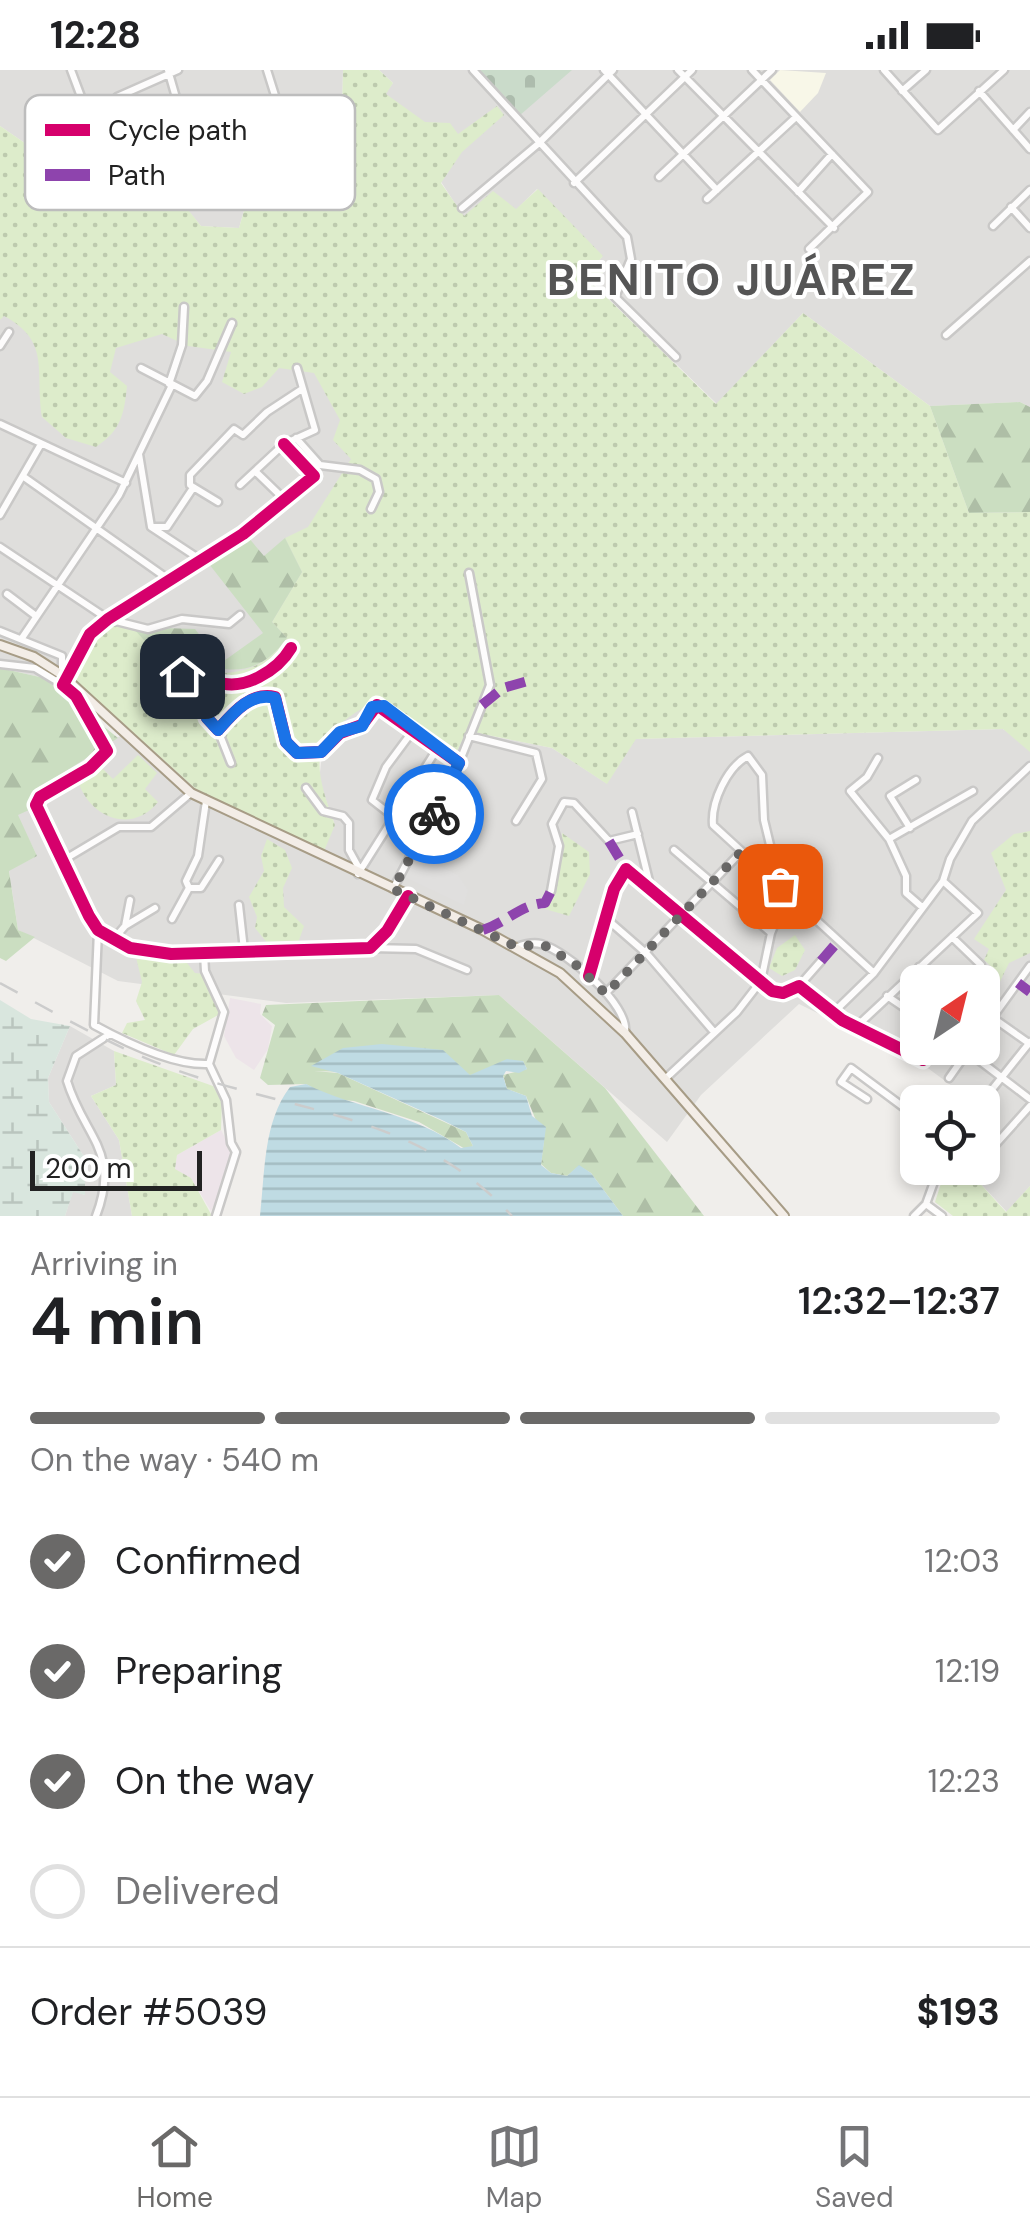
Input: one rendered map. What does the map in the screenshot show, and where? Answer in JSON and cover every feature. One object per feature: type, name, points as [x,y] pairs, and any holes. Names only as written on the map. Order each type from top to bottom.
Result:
[{"type":"main road","points":[[0,645],[34,656],[206,801],[517,947],[585,992],[784,1216]]},
{"type":"street","points":[[71,70],[81,95]]},
{"type":"street","points":[[268,70],[276,95]]},
{"type":"street","points":[[473,70],[627,237],[630,259],[615,297],[676,357]]},
{"type":"street","points":[[678,70],[834,228]]},
{"type":"street","points":[[574,183],[692,70]]},
{"type":"street","points":[[752,70],[868,192],[809,249]]},
{"type":"street","points":[[658,177],[772,70]]},
{"type":"street","points":[[884,70],[938,130],[1004,70]]},
{"type":"street","points":[[902,91],[926,70]]},
{"type":"street","points":[[121,95],[172,71]]},
{"type":"street","points":[[462,208],[538,144],[608,72],[717,190]]},
{"type":"street","points":[[979,91],[1030,149]]},
{"type":"street","points":[[1013,130],[1030,112]]},
{"type":"street","points":[[707,200],[796,116]]},
{"type":"street","points":[[798,192],[832,154]]},
{"type":"street","points":[[993,226],[1030,190]]},
{"type":"street","points":[[1011,208],[1030,228]]},
{"type":"street","points":[[946,335],[1030,260]]},
{"type":"street","points":[[22,638],[126,483],[171,385],[182,345],[184,307]]},
{"type":"street","points":[[141,368],[188,394],[201,392],[232,323]]},
{"type":"street","points":[[0,346],[10,332]]},
{"type":"street","points":[[240,485],[284,444],[315,430],[297,368]]},
{"type":"street","points":[[218,502],[193,488],[187,480],[234,429],[244,435],[267,412],[302,389]]},
{"type":"street","points":[[0,424],[126,483]]},
{"type":"street","points":[[295,437],[320,464],[360,470],[376,479],[379,492],[371,509]]},
{"type":"street","points":[[0,515],[41,444]]},
{"type":"street","points":[[64,680],[90,634],[108,619],[287,502],[314,476],[284,444]]},
{"type":"street","points":[[138,452],[150,526]]},
{"type":"street","points":[[255,471],[287,502]]},
{"type":"street","points":[[24,477],[168,579]]},
{"type":"street","points":[[150,526],[167,527],[177,519],[193,488]]},
{"type":"street","points":[[150,526],[201,560]]},
{"type":"street","points":[[0,547],[108,619],[148,628],[182,619],[229,624],[240,615]]},
{"type":"street","points":[[393,889],[459,763],[490,675],[475,625],[469,573]]},
{"type":"street","points":[[6,594],[36,616]]},
{"type":"street","points":[[0,632],[62,656],[64,680]]},
{"type":"street","points":[[230,763],[218,730],[207,718],[204,700],[182,685],[182,676],[195,669],[227,684],[251,679],[272,672],[291,648]]},
{"type":"street","points":[[0,664],[35,668],[64,680],[108,747],[90,768],[38,801],[88,916],[98,930],[113,940],[130,948],[204,954],[244,950],[416,949],[467,970]]},
{"type":"street","points":[[218,730],[240,706],[270,695],[278,702],[286,742],[297,753],[321,752],[340,732],[362,726],[376,704],[459,763]]},
{"type":"street","points":[[395,818],[372,800],[386,768],[412,732]]},
{"type":"street","points":[[469,736],[536,753],[542,778],[516,822]]},
{"type":"street","points":[[359,872],[437,749]]},
{"type":"street","points":[[780,886],[770,855],[762,775],[748,756],[730,774],[712,814],[713,825],[874,973]]},
{"type":"street","points":[[878,758],[867,777],[850,791],[890,840],[906,876],[906,894],[922,907]]},
{"type":"street","points":[[834,1012],[874,973],[943,881],[950,859],[972,821],[1030,766]]},
{"type":"street","points":[[910,828],[890,796],[916,780]]},
{"type":"street","points":[[306,788],[323,812],[343,816],[349,823],[349,850],[359,872]]},
{"type":"street","points":[[890,840],[973,791]]},
{"type":"street","points":[[62,862],[119,828],[150,826],[191,792]]},
{"type":"street","points":[[408,795],[434,814]]},
{"type":"street","points":[[189,888],[186,881],[198,856],[206,801]]},
{"type":"street","points":[[552,891],[559,846],[552,824],[564,802],[574,804],[609,841],[638,834]]},
{"type":"street","points":[[632,812],[651,890]]},
{"type":"street","points":[[674,850],[771,933]]},
{"type":"street","points":[[606,994],[741,852]]},
{"type":"street","points":[[189,888],[201,888],[219,860]]},
{"type":"street","points":[[589,976],[614,889],[626,869],[772,991],[783,993],[798,986],[822,961]]},
{"type":"street","points":[[921,965],[978,910],[943,881]]},
{"type":"street","points":[[172,920],[189,888]]},
{"type":"street","points":[[665,1080],[761,981],[771,933],[787,894]]},
{"type":"street","points":[[370,948],[387,931],[408,896]]},
{"type":"street","points":[[125,926],[130,900]]},
{"type":"street","points":[[239,905],[244,950]]},
{"type":"street","points":[[113,940],[125,926],[156,908]]},
{"type":"street","points":[[608,920],[647,954],[714,1032]]},
{"type":"street","points":[[98,930],[98,996],[90,1017],[94,1025],[196,1065],[209,1064]]},
{"type":"street","points":[[952,937],[981,965]]},
{"type":"street","points":[[517,947],[542,944],[589,976],[623,1013],[625,1034]]},
{"type":"street","points":[[204,954],[205,970],[224,1012],[209,1064],[226,1100],[231,1142],[236,1152],[216,1216]]},
{"type":"street","points":[[1000,1008],[1030,966]]},
{"type":"street","points":[[856,1028],[900,984]]},
{"type":"street","points":[[798,986],[856,1028],[900,1049]]},
{"type":"street","points":[[887,996],[900,1005]]},
{"type":"street","points":[[997,1085],[1030,1043],[1000,1023]]},
{"type":"street","points":[[96,1216],[106,1185],[106,1165],[68,1081],[76,1056],[110,1034]]},
{"type":"street","points":[[948,1078],[957,1065]]},
{"type":"street","points":[[989,1065],[1030,1102],[1000,1138]]},
{"type":"street","points":[[867,1099],[841,1082],[851,1068],[900,1105]]},
{"type":"street","points":[[914,1216],[926,1204],[932,1185]]},
{"type":"street","points":[[926,1204],[942,1216]]},
{"type":"shaded area","points":[[0,70],[343,70],[342,95],[25,95],[25,143],[0,126]]},
{"type":"shaded area","points":[[379,70],[1030,70],[1030,407],[1020,402],[930,406],[803,313],[717,404],[594,284],[596,264],[602,257],[537,189],[516,210],[463,216],[385,94],[393,83]]},
{"type":"shaded area","points":[[780,70],[826,73],[818,93],[800,112],[770,80]]},
{"type":"shaded area","points":[[188,210],[244,210],[239,228],[201,226]]},
{"type":"shaded area","points":[[0,228],[428,333],[278,684],[65,692],[44,678],[0,668]]},
{"type":"shaded area","points":[[375,701],[388,704],[409,725],[454,754],[466,731],[552,748],[606,783],[635,739],[1003,729],[1030,749],[1030,1186],[1007,1212],[982,1185],[1000,1185],[1000,1085],[951,1085],[923,1065],[1000,1065],[1000,965],[900,965],[900,1054],[799,1004],[701,1095],[667,1142],[499,995],[286,1003],[118,981],[18,930],[9,870],[37,856],[17,815],[32,792],[128,731],[335,825],[319,781],[324,737],[340,720]]},
{"type":"shaded area","points":[[416,854],[458,875],[468,890],[464,905],[405,877]]},
{"type":"shaded area","points":[[230,998],[261,1004],[260,1014],[272,1026],[268,1049],[254,1070],[236,1058],[224,1036]]},
{"type":"shaded area","points":[[70,1026],[114,1051],[116,1085],[91,1096],[119,1140],[132,1216],[65,1216],[73,1191],[85,1195],[85,1158],[49,1102],[48,1078]]},
{"type":"shaded area","points":[[221,1130],[233,1153],[231,1168],[211,1211],[191,1178],[175,1170],[177,1155]]},
{"type":"green space","points":[[343,70],[379,70],[393,83],[386,94],[425,122],[450,123],[458,134],[497,106],[504,115],[462,152],[441,183],[464,216],[493,191],[516,209],[538,189],[603,256],[596,264],[604,271],[594,285],[716,404],[803,313],[930,406],[969,513],[1030,512],[1030,752],[1003,729],[636,739],[607,784],[552,748],[467,731],[455,755],[403,716],[375,701],[338,726],[321,751],[322,782],[335,825],[324,851],[196,789],[75,680],[81,657],[105,624],[132,627],[226,673],[245,670],[268,658],[287,638],[272,622],[302,572],[285,538],[308,527],[351,459],[333,440],[340,420],[314,373],[279,368],[262,387],[244,394],[222,382],[231,352],[188,346],[162,334],[116,348],[110,372],[127,386],[124,405],[116,428],[96,447],[66,438],[42,417],[35,347],[19,326],[4,316],[0,320],[0,126],[25,143],[25,210],[188,210],[201,226],[239,228],[244,210],[355,210],[355,95],[342,95]]},
{"type":"green space","points":[[479,70],[572,70],[519,116]]},
{"type":"green space","points":[[1020,402],[1030,407],[1030,512],[969,513],[930,406]]},
{"type":"green space","points":[[248,537],[264,556],[285,538],[302,572],[272,622],[287,638],[268,658],[247,668],[224,669],[197,662],[175,674],[132,627],[195,629],[221,663],[263,633],[209,564]]},
{"type":"green space","points":[[0,668],[44,678],[118,738],[33,792],[29,810],[18,815],[37,856],[9,871],[18,930],[35,937],[6,961],[0,958]]},
{"type":"green space","points":[[138,755],[157,773],[145,789],[158,802],[137,818],[113,818],[102,813],[92,805],[78,781],[100,766],[113,779]]},
{"type":"green space","points":[[1030,831],[1030,953],[1009,963],[1000,982],[1000,965],[990,965],[984,960],[989,949],[974,939],[1006,890],[991,853],[1014,834]]},
{"type":"green space","points":[[562,833],[589,852],[590,874],[569,916],[545,909],[556,893]]},
{"type":"green space","points":[[267,839],[285,850],[292,868],[283,888],[284,907],[304,926],[298,943],[269,945],[255,928],[257,917],[249,897],[264,871],[261,856]]},
{"type":"green space","points":[[795,935],[805,950],[795,970],[782,976],[769,968],[777,948]]},
{"type":"green space","points":[[135,953],[163,960],[183,958],[195,973],[204,974],[220,1014],[193,1029],[174,1055],[122,1033],[127,1023],[145,1020],[136,1001],[142,982]]},
{"type":"green space","points":[[499,995],[605,1088],[704,1216],[623,1216],[591,1173],[579,1166],[567,1176],[551,1173],[541,1164],[544,1140],[526,1096],[507,1089],[503,1075],[527,1069],[523,1061],[470,1076],[314,1071],[338,1073],[466,1132],[473,1146],[467,1150],[419,1122],[354,1101],[332,1099],[306,1084],[268,1085],[260,1078],[275,1025],[262,1015],[266,1005]]},
{"type":"green space","points":[[0,1000],[31,1019],[70,1026],[48,1078],[49,1102],[85,1158],[85,1195],[73,1192],[65,1216],[0,1216]]},
{"type":"green space","points":[[114,1051],[213,1086],[222,1101],[221,1130],[177,1155],[175,1169],[191,1178],[212,1216],[132,1216],[119,1140],[91,1096],[116,1085]]},
{"type":"green space","points":[[940,1185],[981,1185],[1006,1212],[1030,1186],[1030,1216],[953,1216],[935,1202]]},
{"type":"water","points":[[382,1044],[443,1050],[470,1075],[507,1059],[523,1061],[527,1069],[519,1073],[506,1071],[503,1076],[507,1089],[526,1096],[532,1116],[546,1127],[541,1165],[551,1173],[567,1176],[579,1165],[591,1173],[623,1216],[260,1216],[270,1132],[290,1087],[306,1084],[405,1119],[461,1148],[473,1146],[466,1132],[442,1120],[338,1073],[311,1066],[343,1048]]},
{"type":"railway","points":[[0,983],[88,1031],[179,1071],[356,1121],[397,1137],[437,1156],[476,1182],[512,1216]]},
{"type":"marked path","points":[[482,705],[503,688],[528,681]]},
{"type":"marked path","points":[[609,841],[626,869]]},
{"type":"marked path","points":[[787,894],[814,858]]},
{"type":"marked path","points":[[483,930],[545,903],[551,891]]},
{"type":"marked path","points":[[821,961],[840,939]]},
{"type":"marked path","points":[[1018,983],[1030,992]]},
{"type":"cycle path","points":[[284,444],[314,476],[243,534],[90,634],[63,685],[76,696],[107,751],[90,768],[40,797],[36,805],[98,930],[130,948],[171,954],[370,948],[387,931],[408,896]]},
{"type":"cycle path","points":[[291,648],[278,664],[248,682],[226,684],[195,669],[181,681],[199,692],[207,718],[218,730],[250,700],[275,697],[286,742],[297,753],[321,752],[340,733],[362,725],[377,705],[459,763]]},
{"type":"cycle path","points":[[589,976],[614,889],[626,869],[772,991],[783,993],[799,986],[842,1020],[900,1049]]},
{"type":"way so far","points":[[434,814],[393,889],[517,947],[542,944],[575,964],[606,994],[741,852],[780,886]]},
{"type":"district","name":"BENITO JUÁREZ","points":[[732,279]]},
{"type":"route","points":[[182,676],[182,685],[198,692],[204,700],[207,718],[218,730],[240,706],[264,696],[275,698],[286,742],[297,753],[321,752],[340,732],[362,726],[376,704],[384,706],[412,732],[459,763],[434,814]]}]
